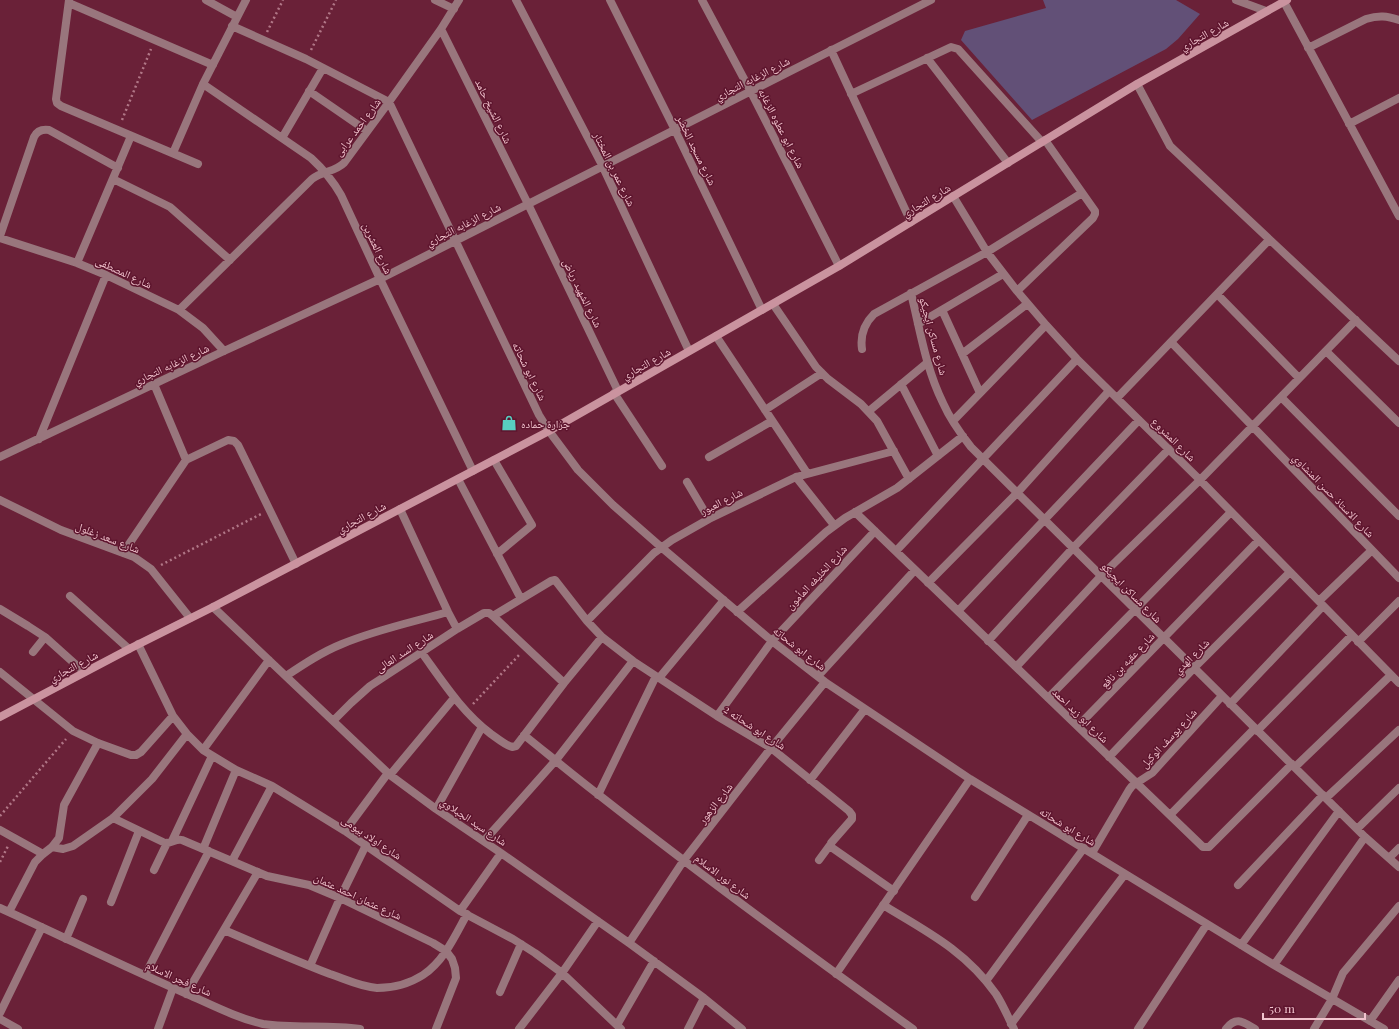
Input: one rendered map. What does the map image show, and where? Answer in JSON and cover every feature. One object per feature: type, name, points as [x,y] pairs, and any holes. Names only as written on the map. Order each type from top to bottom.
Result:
[{"type":"street","points":[[206,0],[237,17]]},
{"type":"street","points":[[173,153],[203,84],[246,0]]},
{"type":"street","points":[[435,0],[454,10]]},
{"type":"street","name":"شارع احمد عرابى","points":[[179,310],[312,179],[320,173],[336,169],[340,166],[390,102],[454,10],[459,0]]},
{"type":"street","name":"شارع عمر بن المختار","points":[[516,0],[602,166],[689,351]]},
{"type":"street","name":"شارع مسجد الخضر","points":[[610,0],[762,310]]},
{"type":"street","name":"شارع ابو عطوه الزغابه","points":[[702,0],[751,92],[839,266]]},
{"type":"street","name":"شارع الزغابه التجاري","points":[[0,458],[224,351],[380,279],[931,0]]},
{"type":"street","points":[[1236,0],[1266,11]]},
{"type":"street","points":[[1285,1],[1308,48],[1399,216]]},
{"type":"street","name":"شارع التجاري","points":[[0,716],[296,564],[549,431],[839,266],[1136,84],[1285,1]]},
{"type":"street","points":[[198,164],[57,103],[56,99],[69,2],[213,65]]},
{"type":"street","points":[[1308,48],[1366,18],[1385,16],[1399,20]]},
{"type":"street","points":[[232,26],[306,59],[390,102]]},
{"type":"street","name":"شارع الشيخ حامد","points":[[441,29],[528,204]]},
{"type":"street","points":[[852,94],[951,47],[958,49],[1043,141],[1082,192],[1095,214],[1093,218],[1017,291]]},
{"type":"street","points":[[831,50],[911,222]]},
{"type":"street","points":[[926,58],[1008,162]]},
{"type":"street","points":[[282,138],[323,68]]},
{"type":"street","name":"شارع العشرين","points":[[203,84],[311,158],[325,172],[342,195],[380,279],[473,471]]},
{"type":"street","points":[[1136,84],[1170,146],[1399,361]]},
{"type":"street","points":[[309,91],[367,131]]},
{"type":"street","points":[[1349,124],[1399,98]]},
{"type":"street","name":"شارع ابو شحاته","points":[[390,102],[539,415],[578,470],[595,488],[661,547],[772,641],[825,682],[970,779],[1274,965],[1384,1029]]},
{"type":"street","points":[[0,237],[34,137],[38,132],[45,129],[49,130],[118,168]]},
{"type":"street","points":[[77,263],[131,136]]},
{"type":"street","points":[[113,179],[170,207],[230,260]]},
{"type":"street","points":[[862,349],[861,342],[863,330],[870,318],[879,311],[987,252],[1082,192]]},
{"type":"street","name":"شارع المشروع","points":[[953,196],[987,252],[1027,304],[1046,325],[1399,683]]},
{"type":"street","name":"شارع الشهيد رياض","points":[[528,204],[616,392],[662,466]]},
{"type":"street","name":"شارع المصطفى","points":[[0,237],[77,263],[106,275],[179,310],[203,328],[224,351]]},
{"type":"street","points":[[1117,398],[1269,240]]},
{"type":"street","points":[[918,324],[1003,274]]},
{"type":"street","points":[[39,439],[106,275]]},
{"type":"street","name":"شارع مساكن ايجيكو","points":[[911,294],[928,362],[942,402],[963,436],[982,459],[1365,837],[1399,867]]},
{"type":"street","points":[[1217,294],[1299,378]]},
{"type":"street","points":[[773,304],[822,373],[869,411],[877,421],[909,479]]},
{"type":"street","points":[[962,354],[1027,304]]},
{"type":"street","points":[[942,310],[980,393]]},
{"type":"street","points":[[1016,667],[1101,576],[1200,480],[1356,320]]},
{"type":"street","points":[[953,421],[1046,325]]},
{"type":"street","points":[[716,336],[807,473]]},
{"type":"street","name":"شارع الاستاذ حسن المنشاوي","points":[[1171,342],[1399,578]]},
{"type":"street","points":[[1326,351],[1399,423]]},
{"type":"street","points":[[896,551],[1077,358]]},
{"type":"street","points":[[869,411],[928,362]]},
{"type":"street","points":[[765,410],[822,373]]},
{"type":"street","points":[[154,384],[186,460]]},
{"type":"street","points":[[901,384],[938,456]]},
{"type":"street","points":[[928,583],[1016,493],[1110,391]]},
{"type":"street","points":[[1281,397],[1399,516]]},
{"type":"street","points":[[958,611],[1139,420]]},
{"type":"street","points":[[709,457],[772,421]]},
{"type":"street","points":[[738,612],[834,525],[883,497],[909,479],[963,436]]},
{"type":"street","points":[[123,553],[186,460],[228,440],[234,441],[238,445],[296,564]]},
{"type":"street","points":[[988,641],[1073,548],[1169,449]]},
{"type":"street","name":"شارع العبور","points":[[586,621],[648,558],[661,547],[709,519],[796,476],[894,451]]},
{"type":"street","points":[[494,460],[532,525],[497,554]]},
{"type":"street","points":[[796,476],[834,525]]},
{"type":"street","points":[[458,479],[520,599],[493,616],[564,683]]},
{"type":"street","points":[[687,482],[709,519]]},
{"type":"street","name":"شارع سعد زغلول","points":[[0,500],[61,530],[134,557],[151,569],[190,618]]},
{"type":"street","points":[[400,509],[457,629]]},
{"type":"street","name":"شارع ابو زيد احمد","points":[[855,512],[1203,847],[1207,848],[1293,765]]},
{"type":"street","points":[[1048,698],[1231,512]]},
{"type":"street","name":"شارع الخليفه المأمون","points":[[717,716],[772,641],[875,531]]},
{"type":"street","name":"شارع عقبه بن نافع","points":[[1078,726],[1259,540]]},
{"type":"street","points":[[1230,704],[1372,550]]},
{"type":"street","points":[[818,676],[915,570]]},
{"type":"street","name":"شارع الهدي","points":[[1109,757],[1194,668],[1290,572]]},
{"type":"street","name":"شارع ابو شحاته 2","points":[[520,599],[555,580],[586,621],[602,637],[657,677],[717,716],[771,748],[852,814],[852,819],[830,845]]},
{"type":"street","points":[[70,596],[129,649]]},
{"type":"street","points":[[598,795],[657,677],[724,600]]},
{"type":"street","points":[[1358,642],[1399,601]]},
{"type":"street","name":"شارع سيد الجبلاوي","points":[[213,607],[389,774],[436,809],[501,852],[630,943],[704,998],[742,1029]]},
{"type":"street","points":[[0,610],[45,637],[84,672]]},
{"type":"street","points":[[286,676],[323,652],[343,643],[448,612]]},
{"type":"street","name":"شارع السد العالى","points":[[333,721],[370,686],[484,613],[489,613],[493,616]]},
{"type":"street","points":[[1170,815],[1352,635]]},
{"type":"street","points":[[33,652],[45,637]]},
{"type":"street","points":[[422,653],[454,698],[466,712],[482,727],[510,747],[516,746],[564,683],[602,637]]},
{"type":"street","name":"شارع اولاد بيومى","points":[[138,644],[173,716],[186,734],[203,750],[236,770],[272,786],[345,831],[464,912],[521,944],[562,973],[616,1027]]},
{"type":"street","points":[[203,750],[269,660]]},
{"type":"street","points":[[484,841],[556,760],[633,661]]},
{"type":"street","points":[[0,672],[73,731],[98,743],[131,755],[139,754],[173,716]]},
{"type":"street","points":[[1293,765],[1391,675]]},
{"type":"street","name":"شارع الزهور","points":[[630,943],[684,860],[771,748],[825,682]]},
{"type":"street","name":"شارع يوسف الوكيل","points":[[1092,853],[1132,786],[1152,773],[1222,696]]},
{"type":"street","points":[[345,831],[389,774],[454,698]]},
{"type":"street","points":[[810,780],[865,709]]},
{"type":"street","points":[[436,809],[482,727]]},
{"type":"street","points":[[1238,886],[1325,797],[1399,730]]},
{"type":"street","points":[[52,848],[63,849],[73,846],[113,818],[134,799],[186,734]]},
{"type":"street","name":"شارع نور الاسلام","points":[[524,735],[598,795],[684,860],[836,974],[913,1029]]},
{"type":"street","points":[[9,912],[36,862],[43,854],[52,848],[59,838],[64,805],[98,743]]},
{"type":"street","points":[[154,870],[170,842],[212,756]]},
{"type":"street","points":[[145,975],[206,850],[236,770]]},
{"type":"street","points":[[836,974],[970,779]]},
{"type":"street","points":[[232,861],[272,786]]},
{"type":"street","points":[[1357,829],[1399,788]]},
{"type":"street","points":[[1241,945],[1339,811]]},
{"type":"street","points":[[976,897],[1028,815]]},
{"type":"street","name":"شارع عثمان احمد عثمان","points":[[113,818],[139,831],[170,842],[180,839],[258,872],[309,885],[340,898],[433,943],[446,951]]},
{"type":"street","points":[[0,830],[43,854]]},
{"type":"street","points":[[111,902],[139,831]]},
{"type":"street","points":[[1274,965],[1365,837]]},
{"type":"street","points":[[310,966],[340,898],[366,845]]},
{"type":"street","points":[[819,860],[830,845],[831,848],[894,891]]},
{"type":"street","points":[[986,981],[1084,848]]},
{"type":"street","points":[[1389,858],[1399,848]]},
{"type":"street","points":[[224,930],[359,985],[376,988],[392,987],[423,975],[436,964],[446,951],[464,912],[501,852]]},
{"type":"street","points":[[186,994],[258,872]]},
{"type":"street","points":[[884,905],[952,947],[970,963],[999,999],[1012,1026],[1125,874]]},
{"type":"street","points":[[66,938],[83,900]]},
{"type":"street","points":[[1314,1029],[1332,999],[1339,982],[1349,965],[1399,906]]},
{"type":"street","name":"شارع فجر الاسلام","points":[[0,908],[172,988],[242,1018],[263,1024],[285,1027],[339,1027],[360,1029]]},
{"type":"street","points":[[519,1029],[562,973],[598,921]]},
{"type":"street","points":[[1138,1029],[1207,924]]},
{"type":"street","points":[[0,1013],[42,927]]},
{"type":"street","points":[[500,992],[521,944]]},
{"type":"street","points":[[436,1029],[456,978],[452,959],[446,951]]},
{"type":"street","points":[[616,1027],[654,961]]},
{"type":"street","points":[[1370,1021],[1399,980]]},
{"type":"street","points":[[158,1029],[172,988]]},
{"type":"street","points":[[688,1029],[704,998]]},
{"type":"street","points":[[0,1020],[18,1029]]},
{"type":"street","points":[[1226,1029],[1231,1023],[1239,1021],[1255,1029]]},
{"type":"path","points":[[263,40],[282,0]]},
{"type":"path","points":[[306,59],[336,0]]},
{"type":"path","points":[[118,130],[155,40]]},
{"type":"path","points":[[151,569],[269,510]]},
{"type":"path","points":[[466,712],[527,647]]},
{"type":"path","points":[[0,816],[73,731]]},
{"type":"path","points":[[0,862],[13,838]]},
{"type":"shaded area","points":[[1043,0],[1176,0],[1200,14],[1178,39],[1166,49],[1032,120],[961,40],[965,31],[1046,8]]},
{"type":"place","name":"جزارة حماده","points":[[509,423]]}]
